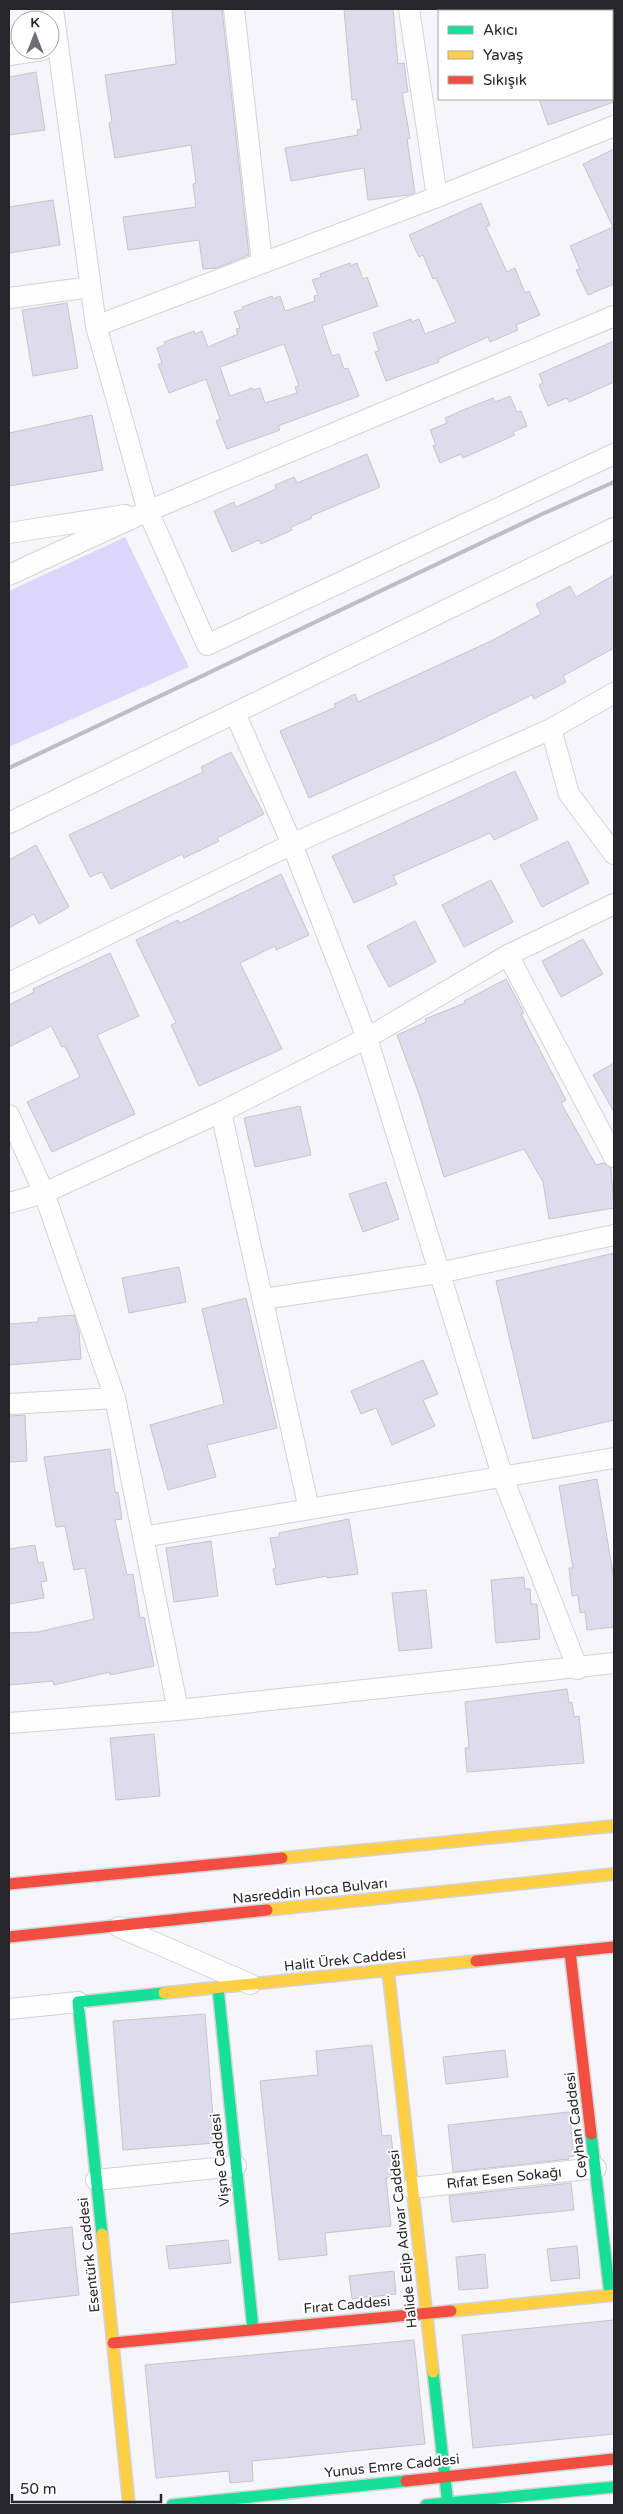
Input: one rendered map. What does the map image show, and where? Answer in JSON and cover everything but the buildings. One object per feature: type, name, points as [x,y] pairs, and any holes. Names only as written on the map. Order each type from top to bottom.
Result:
[{"type":"main road","points":[[9,1884],[614,1826]]},
{"type":"main road","name":"Nasreddin Hoca Bulvarı","points":[[9,1937],[614,1874]]},
{"type":"main road","name":"Halit Ürek Caddesi","points":[[78,2002],[614,1947]]},
{"type":"main road","name":"Ceyhan Caddesi","points":[[570,1952],[596,2134],[596,2168],[612,2295]]},
{"type":"main road","name":"Halide Edip Adıvar Caddesi","points":[[388,1970],[448,2504]]},
{"type":"main road","name":"Vişne Caddesi","points":[[218,1988],[253,2329]]},
{"type":"main road","name":"Esentürk Caddesi","points":[[78,2002],[129,2505]]},
{"type":"main road","name":"Fırat Caddesi","points":[[113,2343],[612,2295]]},
{"type":"main road","name":"Yunus Emre Caddesi","points":[[172,2505],[614,2458]]},
{"type":"main road","points":[[426,2505],[614,2487]]},
{"type":"street","points":[[234,9],[262,263]]},
{"type":"street","points":[[409,9],[437,197]]},
{"type":"street","points":[[52,60],[96,326],[148,511],[207,645],[614,454]]},
{"type":"street","points":[[96,326],[437,197],[614,126]]},
{"type":"street","points":[[9,298],[90,287]]},
{"type":"street","points":[[9,575],[148,511],[614,316]]},
{"type":"street","points":[[9,533],[148,511]]},
{"type":"street","points":[[9,823],[614,528]]},
{"type":"street","points":[[9,983],[292,844],[550,729],[614,693]]},
{"type":"street","points":[[235,713],[292,844],[367,1038],[503,1478],[578,1669]]},
{"type":"street","points":[[550,729],[569,794],[614,854]]},
{"type":"street","points":[[9,1203],[44,1194],[221,1112],[367,1038],[508,955],[614,904]]},
{"type":"street","points":[[508,955],[614,1157]]},
{"type":"street","points":[[221,1112],[309,1509]]},
{"type":"street","points":[[9,1115],[44,1194],[115,1398],[178,1710]]},
{"type":"street","points":[[263,1299],[439,1273],[614,1236]]},
{"type":"street","points":[[9,1404],[115,1398]]},
{"type":"street","points":[[143,1537],[614,1458]]},
{"type":"street","points":[[9,1723],[178,1710],[578,1669],[614,1663]]},
{"type":"street","points":[[117,1926],[251,1984]]},
{"type":"street","points":[[9,2009],[78,2002]]},
{"type":"street","points":[[96,2180],[236,2166]]},
{"type":"street","name":"Rıfat Esen Sokağı","points":[[412,2188],[596,2168]]},
{"type":"shaded area","points":[[125,537],[189,667],[9,747],[9,591]]},
{"type":"railway","points":[[9,768],[540,515],[614,482]]},
{"type":"traffic: fast","points":[[218,1988],[253,2329]]},
{"type":"traffic: fast","points":[[102,2234],[78,2002],[164,1993]]},
{"type":"traffic: fast","points":[[591,2134],[610,2295]]},
{"type":"traffic: fast","points":[[433,2372],[448,2505]]},
{"type":"traffic: fast","points":[[172,2505],[406,2481]]},
{"type":"traffic: fast","points":[[426,2505],[614,2487]]},
{"type":"traffic: slow","points":[[282,1858],[614,1826]]},
{"type":"traffic: slow","points":[[267,1910],[614,1874]]},
{"type":"traffic: slow","points":[[164,1993],[476,1961]]},
{"type":"traffic: slow","points":[[388,1970],[433,2372]]},
{"type":"traffic: slow","points":[[102,2234],[129,2505]]},
{"type":"traffic: slow","points":[[451,2311],[614,2295]]},
{"type":"traffic: jam","points":[[9,1884],[282,1858]]},
{"type":"traffic: jam","points":[[9,1937],[267,1910]]},
{"type":"traffic: jam","points":[[476,1961],[614,1947]]},
{"type":"traffic: jam","points":[[570,1952],[591,2134]]},
{"type":"traffic: jam","points":[[113,2343],[451,2311]]},
{"type":"traffic: jam","points":[[406,2481],[614,2459]]}]
